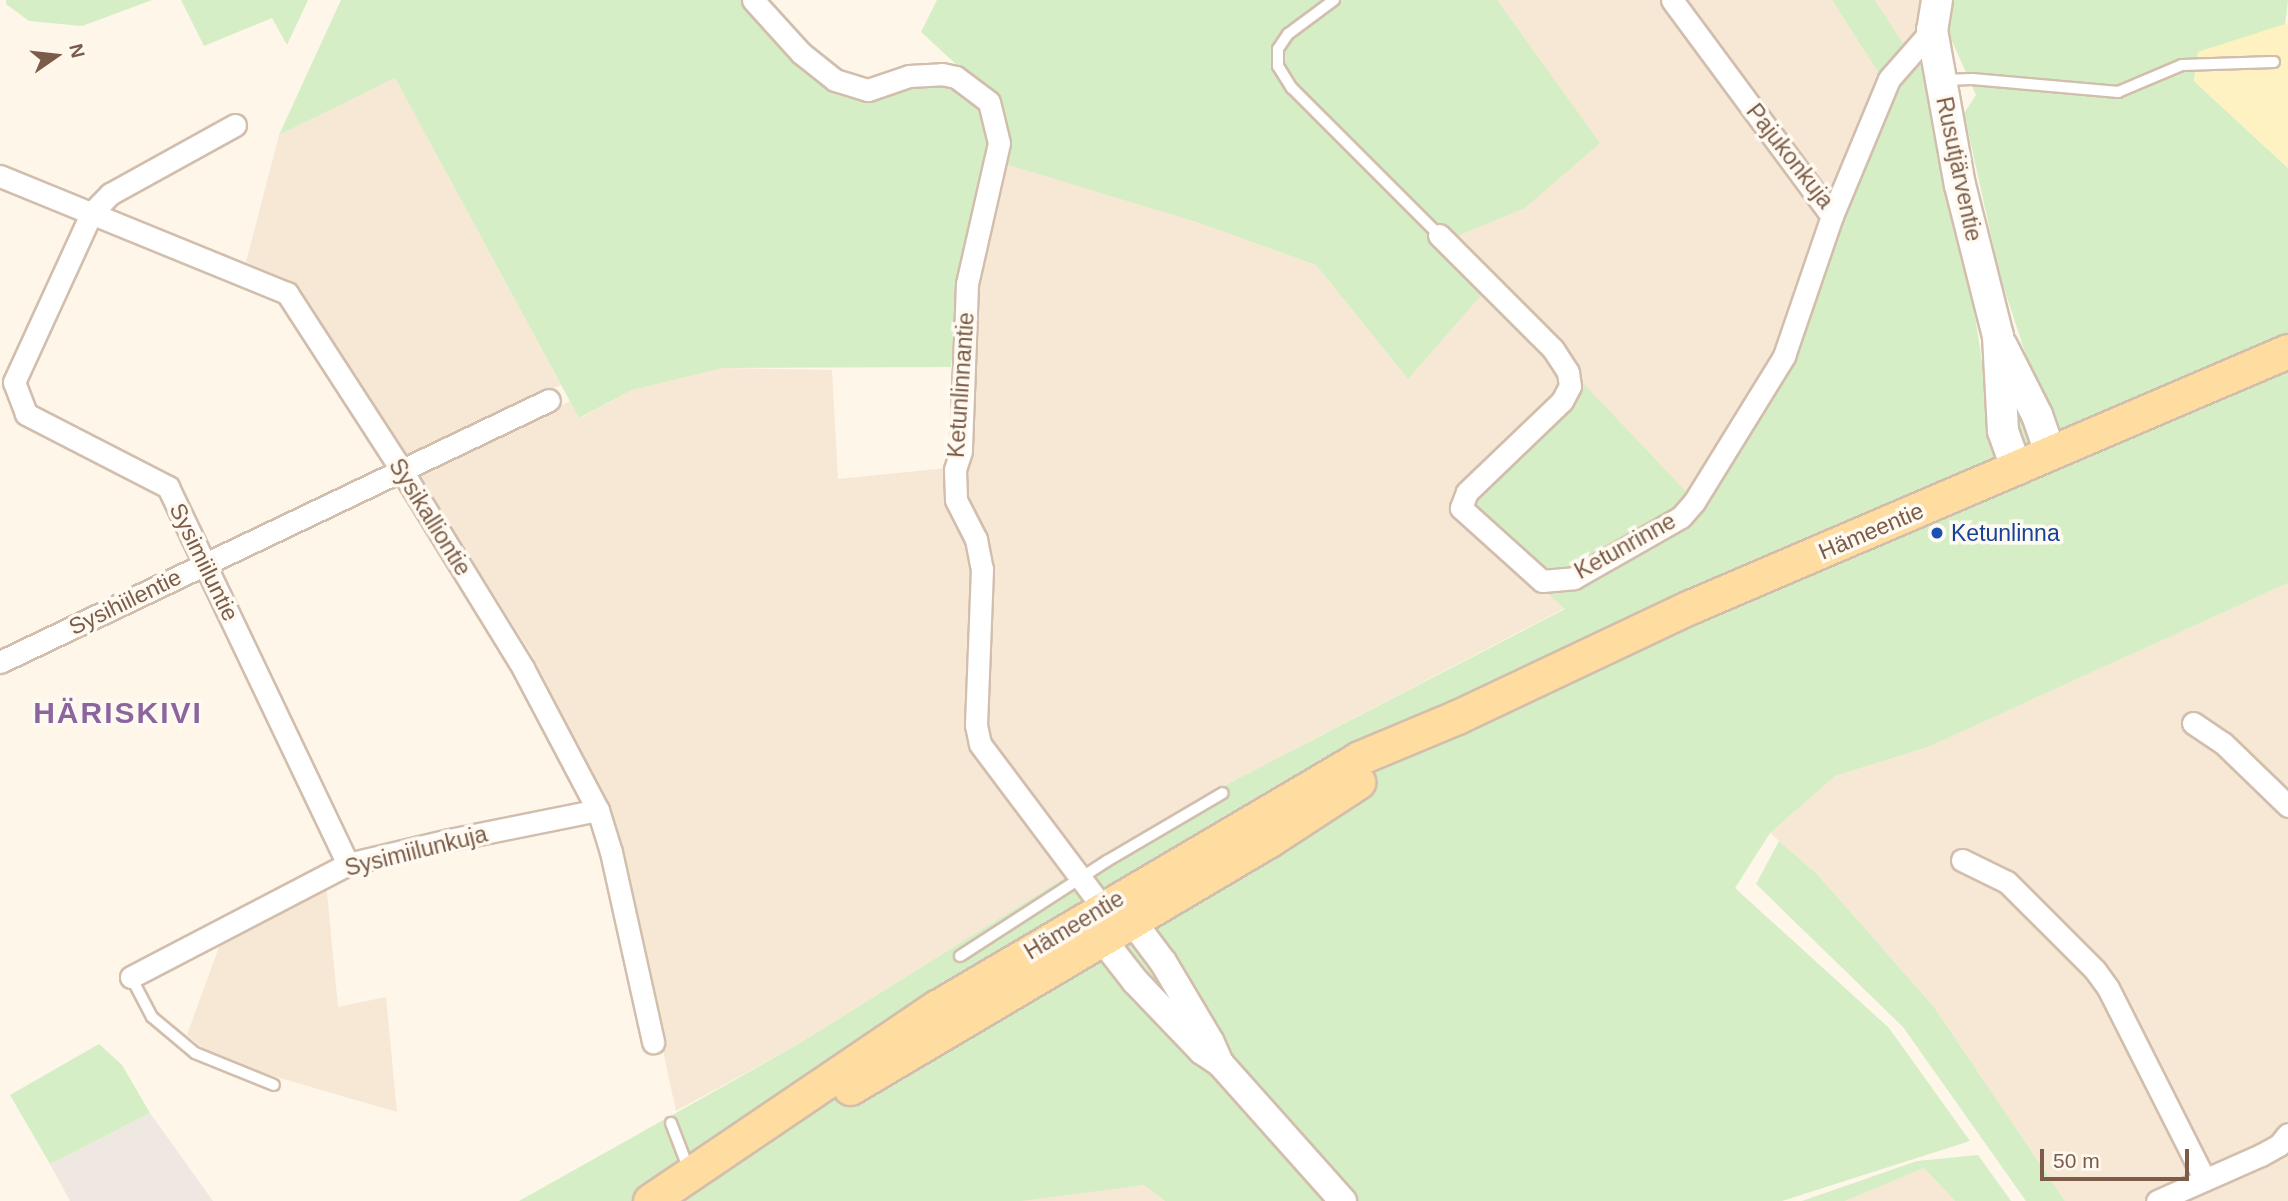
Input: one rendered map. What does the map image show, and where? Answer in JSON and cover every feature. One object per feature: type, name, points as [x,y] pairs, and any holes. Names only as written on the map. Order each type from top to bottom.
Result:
[{"type":"main road","name":"Rusutjärventie","points":[[1937,0],[1932,30],[1960,186],[1997,336],[2003,431],[2017,470]]},
{"type":"main road","name":"Rusutjärventie","points":[[1997,336],[2037,415],[2051,455]]},
{"type":"main road","name":"Hämeentie","points":[[650,1201],[937,1007],[1103,924],[1360,758],[1457,717],[1690,607],[2017,470],[2288,351]]},
{"type":"main road","name":"Hämeentie","points":[[1103,924],[1133,922],[1268,841],[1457,717]]},
{"type":"main road","name":"Hämeentie","points":[[642,1201],[692,1172]]},
{"type":"street","name":"Ketunlinnantie","points":[[753,0],[801,53],[835,80],[868,90],[909,76],[942,74],[957,77],[989,102],[999,143],[967,284],[961,451],[955,470],[956,500],[976,539],[982,569],[976,725],[980,744],[1082,879],[1103,924]]},
{"type":"street","name":"Pajukonkuja","points":[[1672,0],[1832,216]]},
{"type":"street","name":"Pajukonkuja","points":[[1832,216],[1889,79],[1932,30]]},
{"type":"street","points":[[91,214],[110,194],[235,125]]},
{"type":"street","name":"Sysikalliontie","points":[[0,176],[287,293],[402,471],[523,668],[598,810],[611,852],[653,1042]]},
{"type":"street","name":"Sysimiiluntie","points":[[91,214],[14,382],[26,414],[168,487],[348,864]]},
{"type":"street","name":"Ketunrinne","points":[[1439,235],[1553,349],[1569,372],[1570,386],[1562,401],[1467,492],[1461,508],[1542,581],[1574,578],[1681,517],[1695,502],[1784,356],[1832,216]]},
{"type":"street","name":"Sysihiilentie","points":[[0,662],[550,400]]},
{"type":"street","points":[[2193,723],[2223,743],[2288,806]]},
{"type":"street","name":"Sysimiilunkuja","points":[[131,977],[348,864],[449,840],[598,810]]},
{"type":"street","points":[[1962,860],[2007,882],[2095,970],[2108,988],[2204,1178]]},
{"type":"street","points":[[1133,922],[1163,962],[1210,1041],[1220,1063]]},
{"type":"street","points":[[1103,924],[1135,981],[1202,1051],[1220,1063],[1343,1201]]},
{"type":"street","points":[[2157,1201],[2204,1178],[2285,1147]]},
{"type":"lane","points":[[1334,0],[1288,34],[1278,49],[1278,66],[1292,88],[1439,235]]},
{"type":"lane","points":[[1941,80],[1972,79],[2118,92],[2182,65],[2274,62]]},
{"type":"lane","points":[[960,956],[1223,793]]},
{"type":"lane","points":[[131,977],[152,1017],[195,1053],[274,1085]]},
{"type":"lane","points":[[671,1124],[692,1172]]},
{"type":"shaded area","points":[[1497,0],[1832,0],[1885,83],[1782,351],[1691,496],[1451,506],[1565,608],[1218,789],[1069,875],[795,1046],[676,1111],[610,806],[530,652],[420,477],[570,401],[580,418],[632,390],[723,368],[832,370],[838,479],[947,468],[956,312],[988,158],[1196,222],[1316,265],[1408,379],[1454,237],[1525,208],[1599,143]]},
{"type":"shaded area","points":[[1875,0],[1928,0],[1921,39],[1908,51]]},
{"type":"shaded area","points":[[395,78],[561,385],[406,455],[296,287],[246,262],[279,135]]},
{"type":"shaded area","points":[[2288,583],[2288,1201],[2065,1201],[1934,1007],[1816,873],[1770,833],[1835,776],[1928,747]]},
{"type":"shaded area","points":[[326,882],[338,1007],[386,997],[397,1112],[263,1073],[205,1050],[187,1035],[223,936]]},
{"type":"shaded area","points":[[150,1113],[213,1201],[70,1201],[50,1164]]},
{"type":"shaded area","points":[[1924,1168],[1955,1201],[1845,1201]]},
{"type":"shaded area","points":[[1144,1185],[1165,1201],[1021,1201],[1030,1198]]},
{"type":"green space","points":[[6,0],[152,0],[82,26],[29,21],[6,4]]},
{"type":"green space","points":[[181,0],[308,0],[287,45],[272,18],[204,46]]},
{"type":"green space","points":[[341,0],[742,0],[800,63],[834,89],[952,83],[983,108],[992,144],[956,312],[951,367],[723,368],[632,390],[579,418],[395,78],[279,135]]},
{"type":"green space","points":[[937,0],[1497,0],[1600,143],[1525,208],[1455,237],[1484,292],[1408,379],[1316,265],[1196,222],[1005,164],[1006,139],[994,99],[921,32]]},
{"type":"green space","points":[[1832,0],[1875,0],[1908,51],[1921,39],[1922,74],[1931,99],[1973,303],[1992,427],[2046,402],[2033,377],[2000,276],[1964,113],[1976,95],[1950,37],[1944,0],[2288,0],[2285,26],[2198,52],[2194,81],[2288,168],[2288,583],[1928,747],[1835,776],[1770,833],[1735,888],[1889,1028],[1970,1141],[1782,1201],[1165,1201],[1144,1185],[1021,1201],[519,1201],[795,1046],[1069,875],[1218,789],[1565,609],[1451,506],[1583,383],[1690,496],[1771,372],[1885,83]]},
{"type":"green space","points":[[1779,841],[1816,873],[1934,1007],[2065,1201],[2026,1201],[1903,1027],[1756,884]]},
{"type":"green space","points":[[99,1044],[122,1065],[150,1113],[50,1164],[10,1095]]},
{"type":"green space","points":[[1978,1155],[2011,1201],[1955,1201],[1924,1168],[1845,1201],[1802,1201],[1917,1161]]},
{"type":"sand","points":[[2288,23],[2288,168],[2194,81],[2198,52]]},
{"type":"place","name":"Ketunlinna","points":[[1937,533]]},
{"type":"district","name":"HÄRISKIVI","points":[[118,713]]}]
